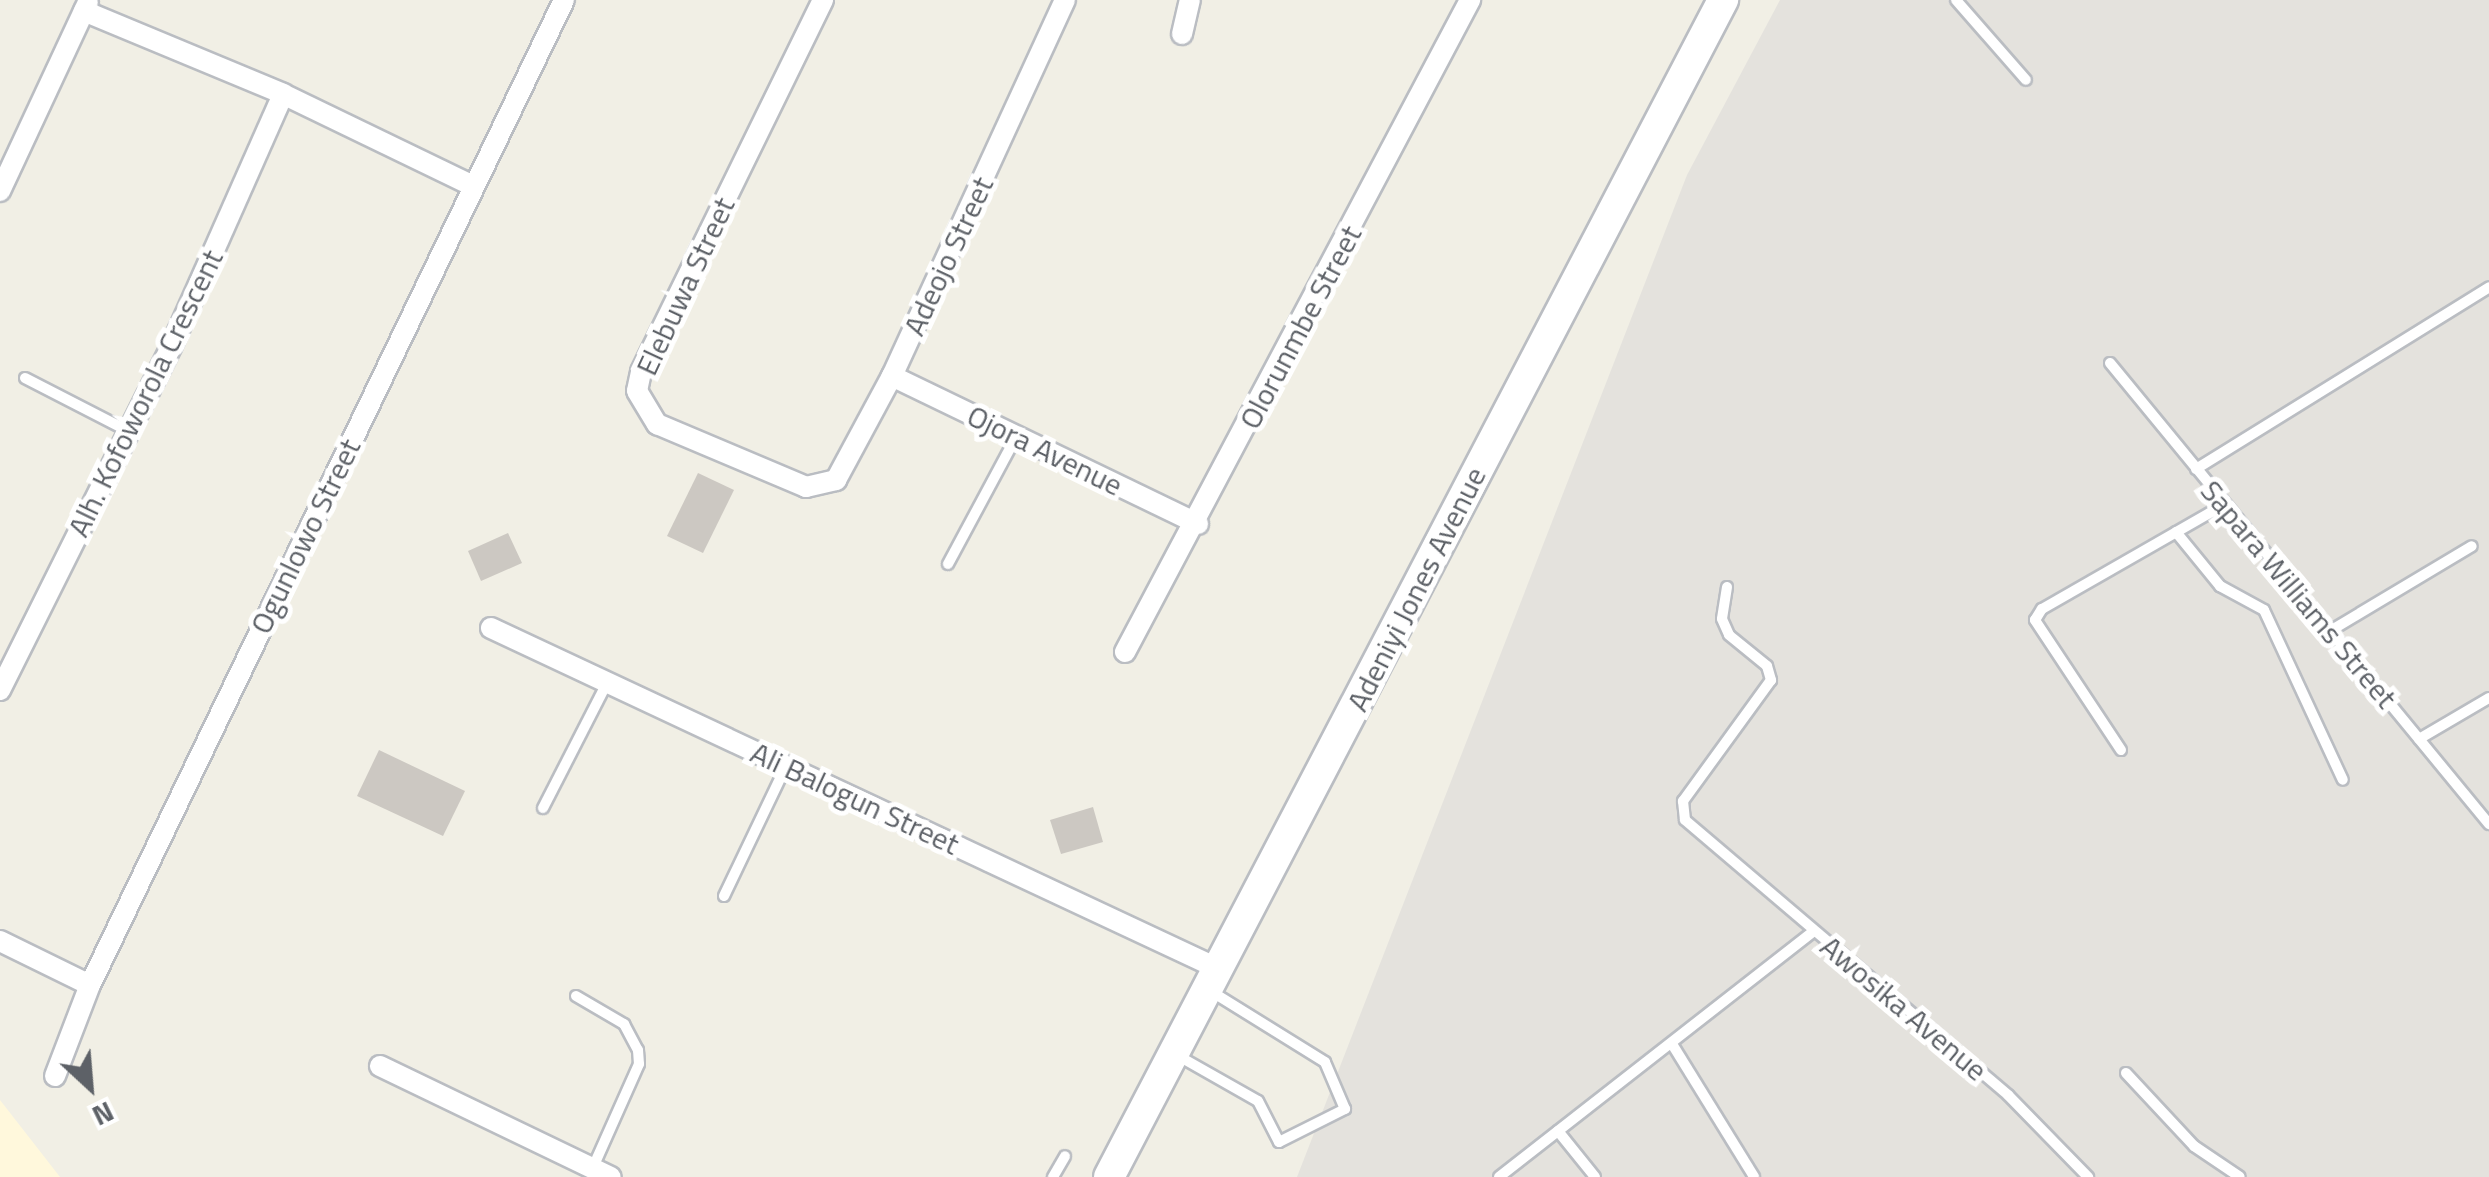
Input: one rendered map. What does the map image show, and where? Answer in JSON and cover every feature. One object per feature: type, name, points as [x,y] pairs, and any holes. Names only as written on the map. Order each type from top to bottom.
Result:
[{"type":"street","name":"Ogunlowo Street","points":[[55,1076],[90,986],[564,0]]},
{"type":"street","name":"Elebuwa Street","points":[[806,488],[657,424],[638,391],[641,372],[824,0]]},
{"type":"street","name":"Adeojo Street","points":[[806,488],[836,480],[892,376],[1066,0]]},
{"type":"street","points":[[1182,34],[1190,0]]},
{"type":"street","name":"Olorunmbe Street","points":[[1125,652],[1198,524],[1470,0]]},
{"type":"street","name":"Adeniyi Jones Avenue","points":[[1108,1177],[1723,0]]},
{"type":"street","points":[[0,191],[86,5],[284,94],[473,186]]},
{"type":"street","name":"Alh. Kofoworola Crescent","points":[[1,686],[128,431],[284,94]]},
{"type":"street","name":"Ojora Avenue","points":[[892,376],[1198,524]]},
{"type":"street","name":"Ali Balogun Street","points":[[491,628],[786,766],[1213,979]]},
{"type":"street","points":[[0,942],[90,986]]},
{"type":"street","points":[[380,1066],[602,1171]]},
{"type":"lane","points":[[1956,0],[2026,80]]},
{"type":"lane","points":[[2196,468],[2489,287]]},
{"type":"lane","name":"Sapara Williams Street","points":[[2110,363],[2489,824]]},
{"type":"lane","points":[[25,378],[128,431]]},
{"type":"lane","points":[[948,564],[1016,436]]},
{"type":"lane","points":[[2122,750],[2035,620],[2042,609],[2225,504]]},
{"type":"lane","points":[[2176,532],[2220,586],[2264,610],[2343,780]]},
{"type":"lane","points":[[2330,631],[2472,546]]},
{"type":"lane","name":"Awosika Avenue","points":[[1727,587],[1722,619],[1729,635],[1772,674],[1683,801],[1685,820],[2008,1095],[2088,1177]]},
{"type":"lane","points":[[543,808],[607,683]]},
{"type":"lane","points":[[2419,739],[2489,698]]},
{"type":"lane","points":[[724,896],[786,766]]},
{"type":"lane","points":[[1499,1177],[1813,932]]},
{"type":"lane","points":[[1174,1054],[1258,1100],[1280,1142],[1345,1109],[1325,1062],[1213,979]]},
{"type":"lane","points":[[576,996],[624,1024],[638,1050],[639,1064],[602,1171]]},
{"type":"lane","points":[[1672,1044],[1751,1162],[1754,1177]]},
{"type":"lane","points":[[2126,1073],[2194,1146],[2240,1177]]},
{"type":"lane","points":[[1558,1130],[1595,1177]]},
{"type":"lane","points":[[1054,1177],[1064,1156]]},
{"type":"shaded area","points":[[1780,0],[2489,0],[2489,1177],[1297,1177],[1687,175]]},
{"type":"shaded area","points":[[0,1100],[60,1177],[0,1177]]},
{"type":"building","points":[[698,473],[734,490],[703,553],[667,536]]},
{"type":"building","points":[[508,533],[522,563],[481,581],[468,551]]},
{"type":"building","points":[[379,750],[465,791],[443,836],[357,796]]},
{"type":"building","points":[[1093,807],[1103,842],[1061,854],[1050,820]]}]
